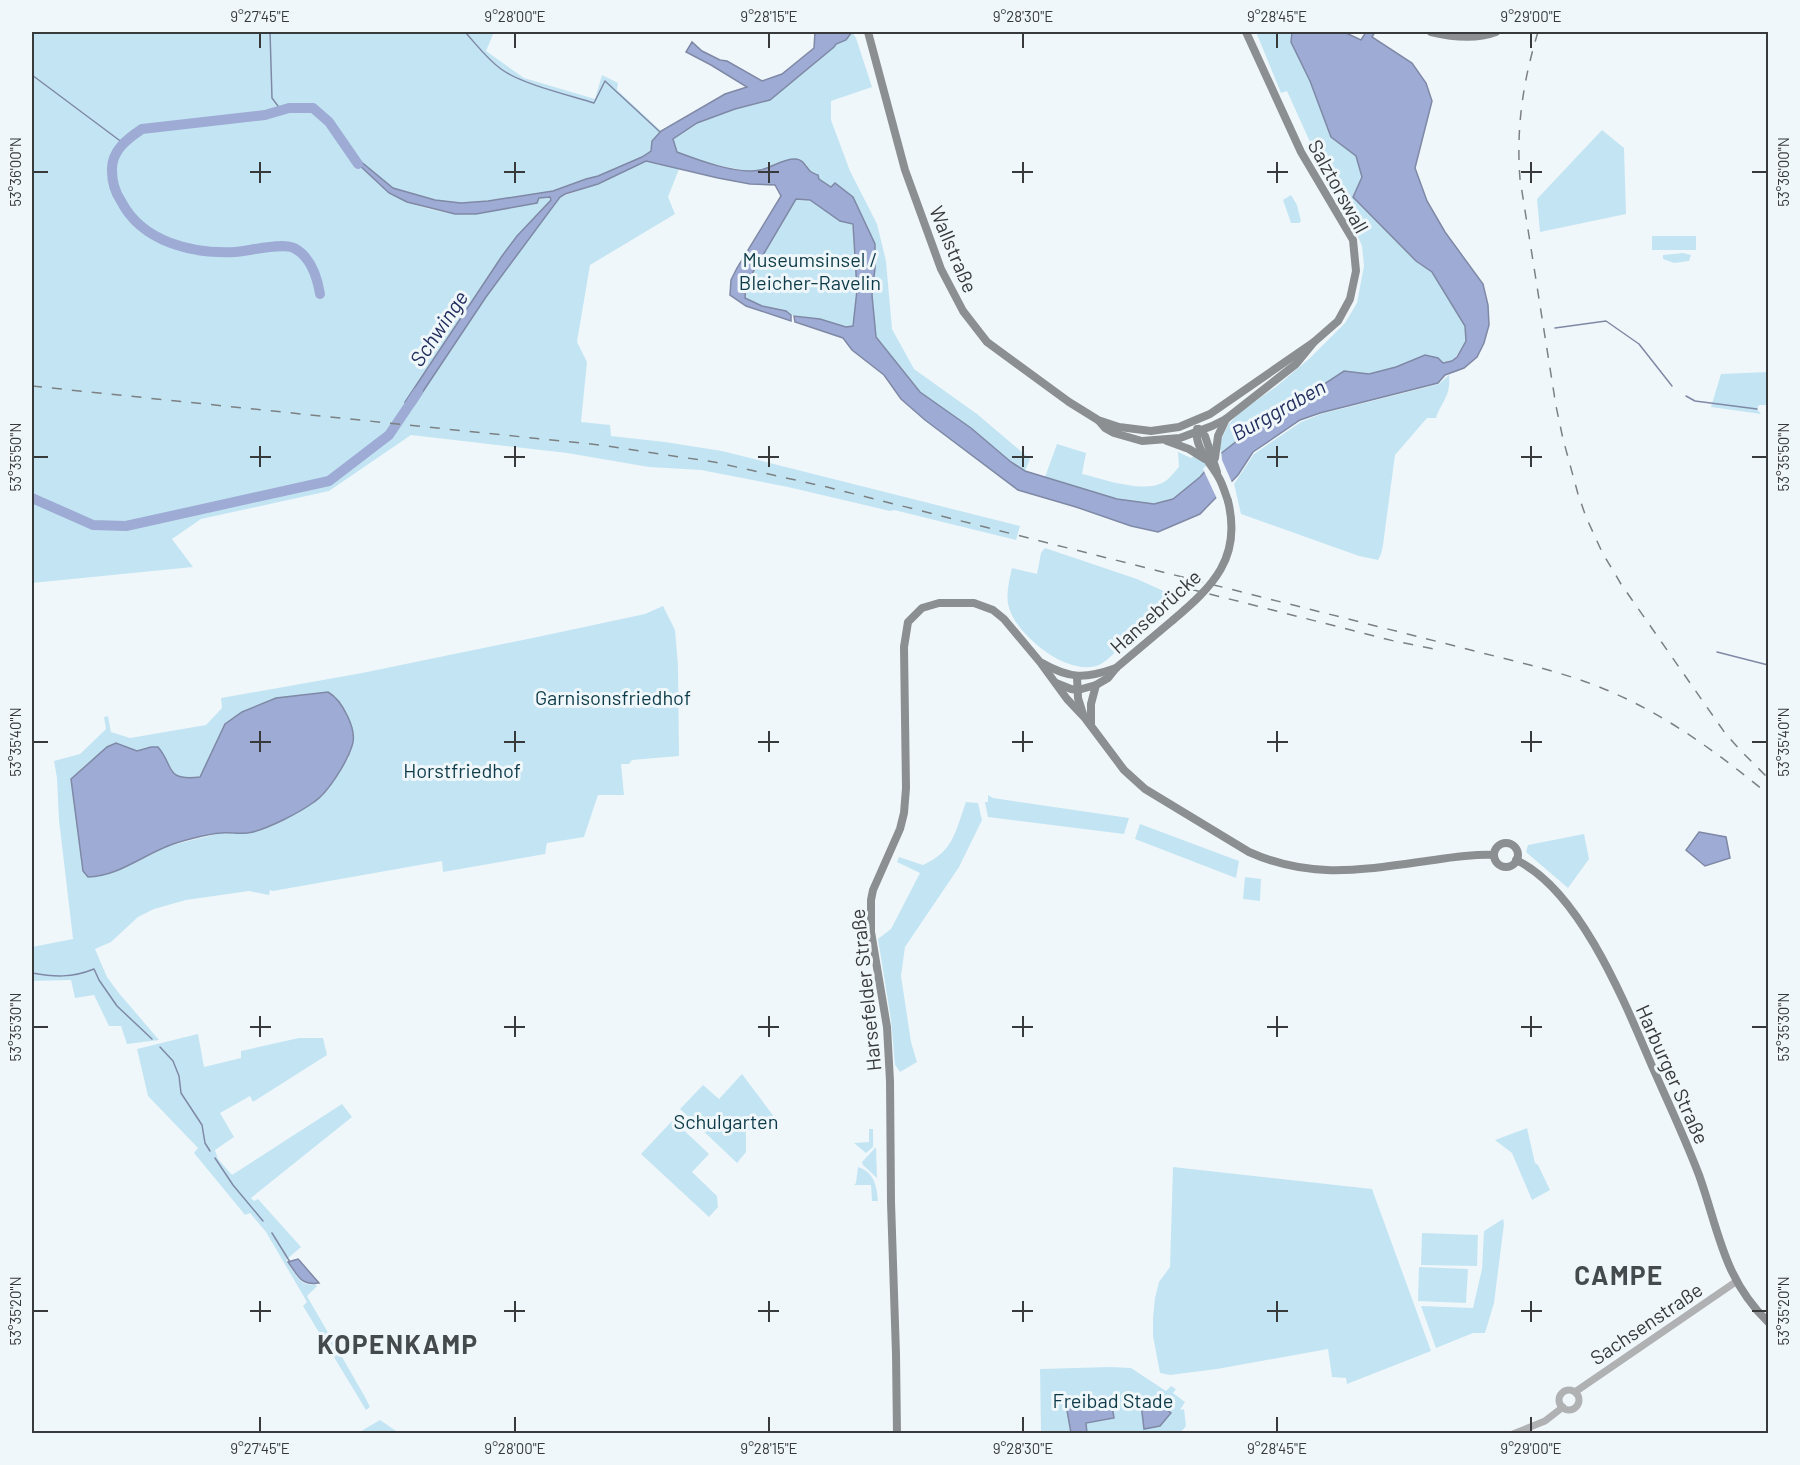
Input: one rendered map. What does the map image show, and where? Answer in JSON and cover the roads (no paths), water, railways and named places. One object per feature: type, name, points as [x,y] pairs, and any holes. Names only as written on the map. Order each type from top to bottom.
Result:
[{"type":"main road","name":"Wallstraße","points":[[868,32],[905,170],[941,269],[963,311],[987,342],[1069,402],[1098,420],[1119,427],[1151,431],[1196,429]]},
{"type":"main road","name":"Salztorswall","points":[[1226,419],[1296,364],[1314,342],[1338,321],[1350,299],[1356,271],[1354,244],[1301,152],[1246,32]]},
{"type":"main road","points":[[1431,32],[1461,37],[1486,36],[1496,32]]},
{"type":"main road","points":[[1196,429],[1203,418],[1314,342]]},
{"type":"main road","points":[[1267,374],[1273,382]]},
{"type":"main road","name":"Wallstraße","points":[[1098,420],[1105,428],[1125,437],[1142,441],[1163,440],[1226,419]]},
{"type":"main road","name":"Hansebrücke","points":[[1211,461],[1218,436],[1226,419]]},
{"type":"main road","name":"Hansebrücke","points":[[1074,689],[1096,685],[1108,678],[1116,668],[1202,595],[1223,567],[1230,549],[1232,520],[1228,501],[1196,429]]},
{"type":"main road","points":[[1163,440],[1189,449],[1211,461]]},
{"type":"main road","name":"Harsefelder Straße","points":[[897,1434],[890,1082],[887,1027],[870,917],[873,890],[900,829],[904,813],[906,788],[904,647],[908,622],[922,608],[939,603],[975,603],[993,610],[1004,619],[1040,662]]},
{"type":"main road","points":[[1040,662],[1077,677],[1074,689],[1067,699]]},
{"type":"main road","points":[[1040,662],[1124,770],[1145,789],[1249,852],[1264,858],[1321,871],[1345,871],[1466,856],[1494,855]]},
{"type":"main road","name":"Hansebrücke","points":[[1077,677],[1116,668]]},
{"type":"main road","points":[[1055,682],[1074,689]]},
{"type":"main road","points":[[1091,727],[1090,713],[1096,685]]},
{"type":"main road","points":[[1074,689],[1085,718]]},
{"type":"main road","points":[[1510,843],[1516,850],[1516,860],[1510,865],[1503,866],[1496,862],[1495,849],[1500,844],[1510,843]]},
{"type":"main road","name":"Harburger Straße","points":[[1516,860],[1533,869],[1552,887],[1583,928],[1606,967],[1699,1175],[1725,1257],[1747,1299],[1768,1322]]},
{"type":"street","name":"Sachsenstraße","points":[[1575,1392],[1737,1281]]},
{"type":"street","points":[[1569,1390],[1575,1392],[1579,1400],[1577,1406],[1568,1409],[1563,1407],[1560,1402],[1561,1394],[1569,1390]]},
{"type":"street","points":[[1513,1434],[1545,1421],[1563,1407]]},
{"type":"water","points":[[815,32],[852,32],[846,40],[836,44],[770,100],[735,109],[697,123],[673,139],[677,152],[718,166],[751,171],[791,159],[799,160],[810,171],[818,175],[819,179],[831,187],[835,183],[853,197],[875,244],[872,295],[876,337],[920,392],[971,428],[1025,471],[1117,499],[1154,504],[1173,499],[1200,477],[1219,455],[1251,430],[1344,371],[1369,374],[1396,367],[1425,355],[1438,358],[1443,363],[1457,357],[1466,341],[1465,326],[1432,272],[1416,261],[1353,197],[1362,177],[1356,156],[1331,137],[1310,81],[1291,42],[1292,32],[1344,32],[1361,40],[1366,32],[1375,32],[1372,37],[1412,63],[1426,83],[1432,101],[1415,168],[1427,201],[1445,232],[1483,284],[1488,305],[1489,325],[1484,343],[1477,357],[1464,368],[1445,375],[1438,383],[1300,420],[1253,452],[1238,475],[1200,514],[1158,532],[1131,526],[1018,490],[925,420],[901,399],[884,375],[852,350],[843,338],[795,322],[794,316],[820,319],[846,327],[853,326],[857,290],[853,224],[840,221],[810,200],[796,199],[746,284],[745,298],[762,306],[786,311],[791,315],[791,321],[746,306],[730,295],[731,280],[737,268],[781,196],[775,185],[750,184],[646,161],[598,184],[560,197],[486,297],[414,405],[411,402],[405,402],[502,256],[517,236],[551,200],[550,197],[539,198],[537,203],[476,214],[455,214],[407,202],[389,193],[356,162],[329,122],[359,160],[393,188],[435,200],[461,203],[553,191],[598,176],[642,157],[651,151],[652,141],[661,131],[725,94],[747,87],[686,52],[692,42],[702,51],[727,61],[762,81],[782,74],[814,48]]},
{"type":"water","points":[[328,692],[348,716],[353,739],[350,753],[336,777],[314,802],[285,819],[253,832],[215,834],[173,844],[119,870],[99,876],[88,877],[83,871],[71,779],[107,747],[116,743],[137,751],[158,747],[175,775],[189,778],[200,777],[225,724],[242,712],[276,698]]},
{"type":"water","points":[[1699,832],[1726,837],[1730,858],[1705,866],[1686,850]]},
{"type":"water","points":[[298,1259],[319,1283],[308,1283],[300,1278],[288,1262]]},
{"type":"water","points":[[1111,1399],[1114,1418],[1086,1423],[1087,1433],[1071,1433],[1066,1405]]},
{"type":"water","points":[[1156,1402],[1171,1413],[1160,1426],[1144,1429],[1141,1404]]},
{"type":"waterway","points":[[270,32],[272,98],[281,110]]},
{"type":"waterway","points":[[465,32],[501,69],[533,84],[594,103],[605,81],[660,132]]},
{"type":"waterway","points":[[32,75],[123,143]]},
{"type":"waterway","points":[[320,294],[309,262],[305,256],[289,246],[235,252],[202,251],[170,243],[155,236],[130,215],[117,194],[112,175],[114,157],[126,141],[142,129],[265,115],[289,108],[313,108],[329,122],[358,164]]},
{"type":"waterway","points":[[1555,328],[1606,321],[1639,344],[1672,386]]},
{"type":"waterway","name":"Schwinge","points":[[32,498],[93,525],[126,526],[329,481],[389,435],[418,392]]},
{"type":"waterway","points":[[1686,396],[1695,401],[1757,409]]},
{"type":"waterway","points":[[1717,652],[1768,665]]},
{"type":"waterway","points":[[32,973],[63,976],[94,969],[117,1006],[152,1039]]},
{"type":"waterway","points":[[160,1047],[173,1061],[179,1076],[181,1093],[202,1125],[205,1143],[210,1151]]},
{"type":"waterway","points":[[215,1158],[233,1185],[263,1221]]},
{"type":"waterway","points":[[272,1233],[290,1262]]},
{"type":"railway","points":[[1538,32],[1528,68],[1522,105],[1519,141],[1520,179],[1556,406],[1578,494],[1602,552],[1621,584],[1725,733],[1768,778]]},
{"type":"railway","points":[[32,386],[600,445],[714,462],[827,487],[1570,676],[1652,712],[1712,750],[1768,794]]},
{"type":"railway","points":[[1190,589],[1434,649]]},
{"type":"district","name":"CAMPE","points":[[1619,1274]]},
{"type":"district","name":"KOPENKAMP","points":[[398,1343]]},
{"type":"park label","name":"Museumsinsel / Bleicher-Ravelin","points":[[810,270]]},
{"type":"park label","name":"Garnisonsfriedhof","points":[[613,697]]},
{"type":"park label","name":"Horstfriedhof","points":[[462,770]]},
{"type":"park label","name":"Schulgarten","points":[[726,1121]]},
{"type":"park label","name":"Freibad Stade","points":[[1113,1400]]},
{"type":"water label","name":"Burggraben","points":[[1278,409]]}]
